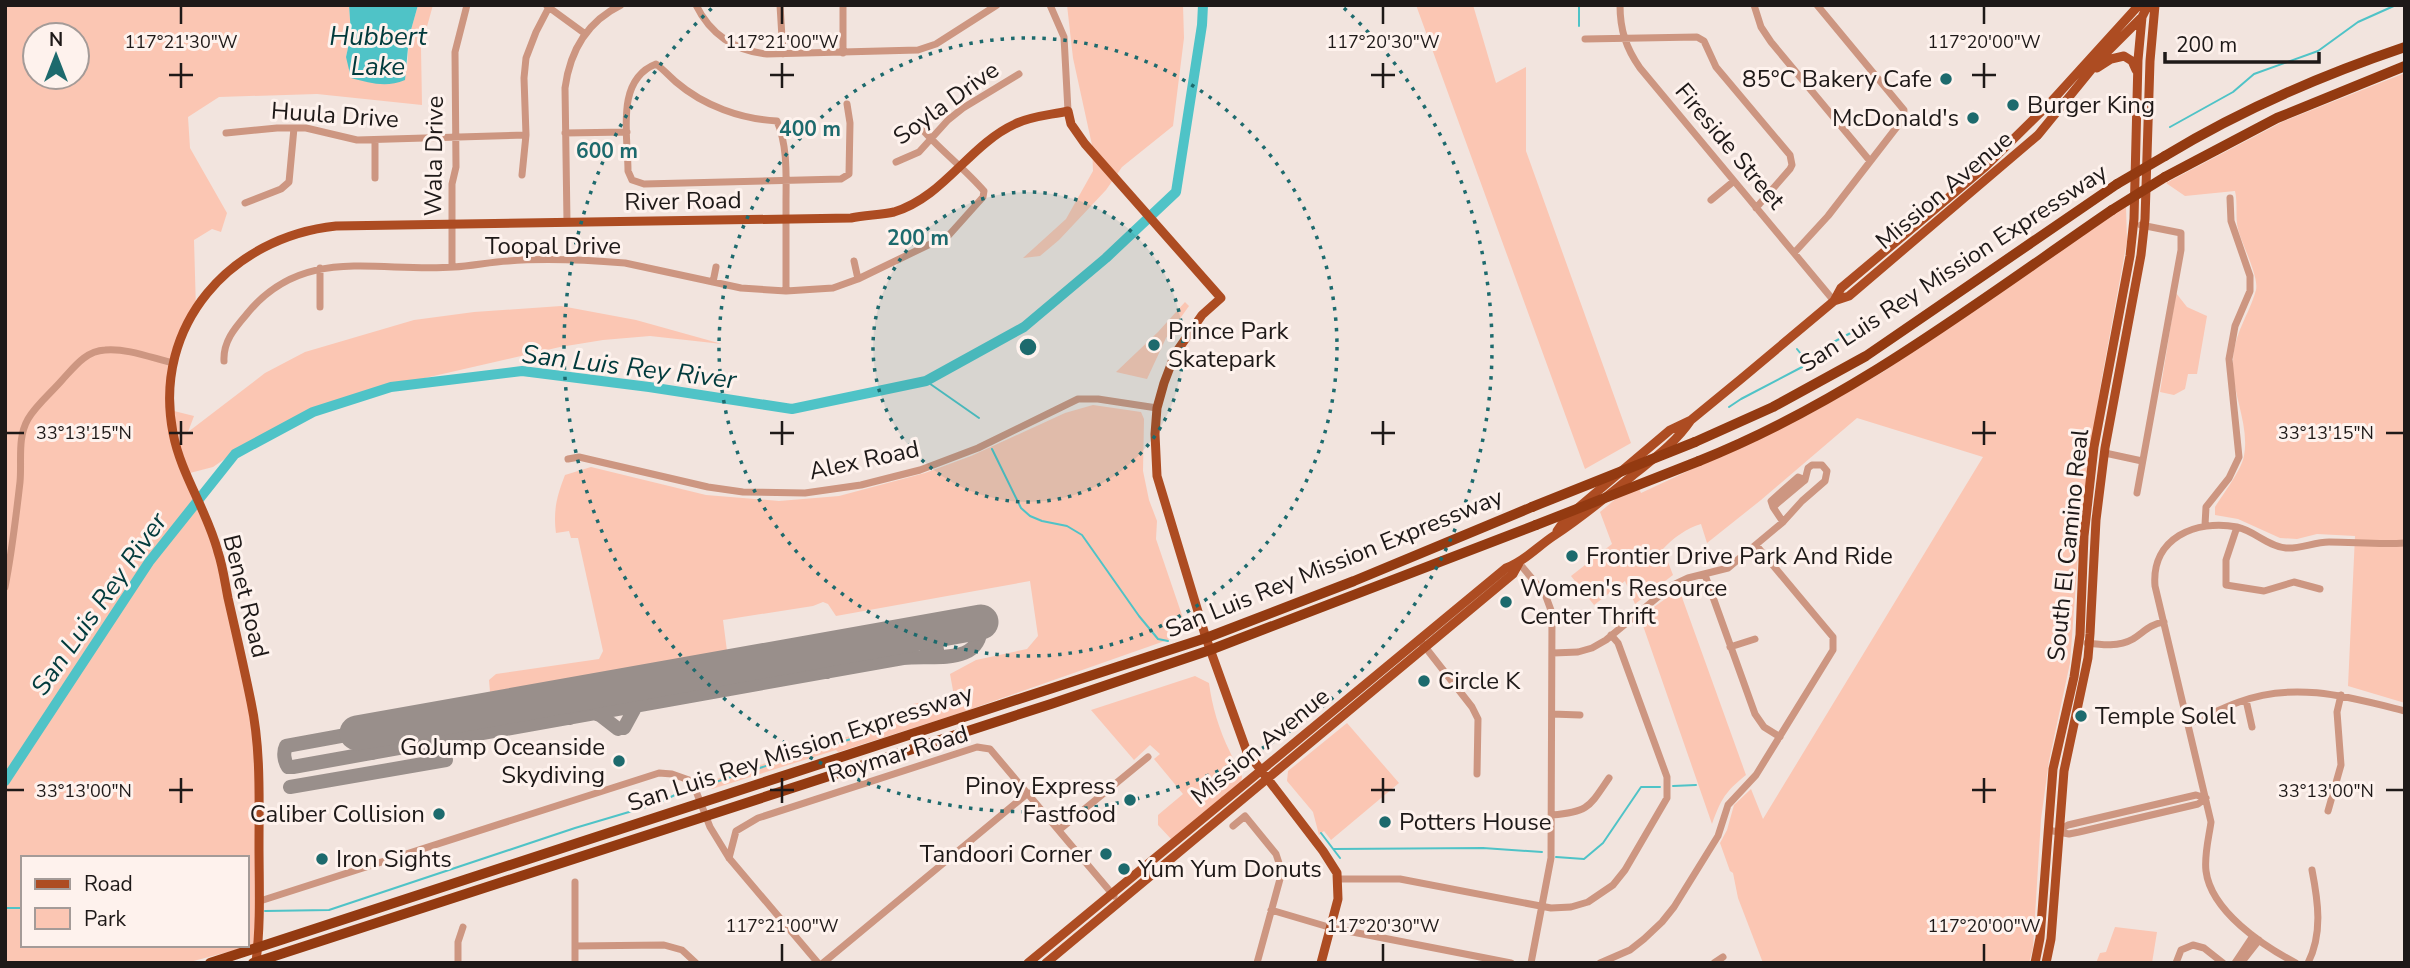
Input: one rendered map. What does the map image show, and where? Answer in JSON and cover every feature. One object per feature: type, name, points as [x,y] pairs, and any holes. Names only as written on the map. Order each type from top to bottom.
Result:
[{"type":"highway","name":"San Luis Rey Mission Expressway","points":[[210,963],[1206,638],[1354,581],[1695,442],[1773,407],[1866,356],[2118,184],[2165,156],[2265,104],[2405,47]]},
{"type":"highway","name":"San Luis Rey Mission Expressway","points":[[255,962],[1038,709],[1210,650],[1699,461],[1774,428],[1880,369],[2112,210],[2165,177],[2277,118],[2405,66]]},
{"type":"main road","name":"Mission Avenue","points":[[1834,301],[1841,288],[1986,167],[2049,104],[2139,5]]},
{"type":"main road","name":"South El Camino Real","points":[[2035,963],[2040,938],[2053,769],[2079,643],[2085,521],[2094,447],[2133,225],[2137,73],[2142,17],[2148,5]]},
{"type":"main road","name":"Mission Avenue","points":[[1044,963],[1260,770],[1513,574],[1519,563],[1554,536],[1566,517],[1670,430],[1691,420],[1834,301],[1849,296],[2001,169],[2038,135],[2087,75],[2156,5]]},
{"type":"main road","name":"South El Camino Real","points":[[2046,963],[2051,939],[2064,771],[2090,644],[2096,520],[2144,225],[2146,142],[2156,5]]},
{"type":"main road","points":[[2087,75],[2111,59],[2124,56],[2133,61],[2137,73]]},
{"type":"main road","points":[[2064,104],[2063,98],[2078,79],[2076,74]]},
{"type":"main road","points":[[2038,135],[2034,129],[2049,111],[2049,104]]},
{"type":"main road","points":[[1068,111],[1071,124],[1085,144],[1221,298],[1202,315],[1175,354],[1157,408],[1157,476],[1206,638],[1247,752],[1331,862],[1338,879],[1338,899],[1321,963]]},
{"type":"main road","name":"River Road","points":[[270,243],[311,229],[336,226],[851,218],[894,212],[922,198],[943,183],[987,140],[1018,122],[1068,111]]},
{"type":"main road","points":[[2001,169],[2001,161],[2022,141],[2020,134]]},
{"type":"main road","points":[[1949,212],[1948,206],[1956,198],[1956,192]]},
{"type":"main road","points":[[1935,224],[1935,216],[1942,208],[1942,203]]},
{"type":"main road","name":"Benet Road","points":[[255,962],[260,901],[259,781],[255,729],[218,550],[185,474],[173,433],[169,396],[173,363],[184,332],[209,291],[232,268],[270,243]]},
{"type":"main road","name":"Mission Avenue","points":[[1028,963],[1267,778],[1422,643]]},
{"type":"main road","points":[[1044,963],[1057,946],[1057,939]]},
{"type":"street","name":"Wala Drive","points":[[452,267],[452,184],[456,167],[455,52],[467,5]]},
{"type":"street","points":[[567,222],[567,70],[584,33],[621,5]]},
{"type":"street","points":[[696,5],[710,27],[732,45],[756,53],[782,54],[918,50],[936,44],[997,5]]},
{"type":"street","points":[[780,5],[782,54]]},
{"type":"street","points":[[843,5],[843,53]]},
{"type":"street","points":[[1050,5],[1064,37],[1068,111]]},
{"type":"street","name":"Fireside Street","points":[[1620,5],[1623,38],[1640,68],[1834,301]]},
{"type":"street","points":[[1754,5],[1761,27],[1771,42],[1870,161]]},
{"type":"street","points":[[1794,253],[1829,216],[1903,119],[1904,110],[1817,5]]},
{"type":"street","points":[[522,175],[526,135],[526,58],[548,6],[584,33]]},
{"type":"street","points":[[1586,38],[1697,37],[1704,41],[1716,67],[1790,155],[1790,169],[1756,208]]},
{"type":"street","points":[[786,291],[786,180],[783,135],[777,121],[736,114],[703,100],[676,82],[656,64],[648,67],[635,79],[628,97],[628,171],[632,180],[644,184],[786,180],[841,179],[849,174],[850,123],[847,104]]},
{"type":"street","name":"Soyla Drive","points":[[896,162],[919,152],[930,138],[963,108],[1019,74]]},
{"type":"street","points":[[698,109],[703,100]]},
{"type":"street","points":[[920,127],[941,151],[960,166]]},
{"type":"street","name":"Huula Drive","points":[[226,133],[294,128],[357,140],[526,135]]},
{"type":"street","points":[[245,203],[281,189],[289,182],[294,128]]},
{"type":"street","points":[[565,133],[627,132]]},
{"type":"street","points":[[375,140],[375,178]]},
{"type":"street","name":"Toopal Drive","points":[[224,361],[225,344],[258,300],[282,283],[320,268],[366,265],[452,267],[509,261],[606,261],[741,288],[786,291],[833,288],[858,279],[949,235],[983,197],[984,191],[960,166]]},
{"type":"street","points":[[1711,200],[1734,181]]},
{"type":"street","points":[[2206,524],[2206,507],[2229,478],[2239,457],[2229,359],[2235,326],[2250,291],[2250,276],[2231,221],[2230,198]]},
{"type":"street","points":[[2133,225],[2181,233],[2181,250],[2137,493]]},
{"type":"street","points":[[854,261],[858,279]]},
{"type":"street","points":[[713,282],[716,267]]},
{"type":"street","points":[[320,268],[320,307]]},
{"type":"street","points":[[5,587],[20,481],[20,444],[29,417],[82,358],[94,352],[107,349],[125,351],[173,363]]},
{"type":"street","name":"Alex Road","points":[[568,459],[579,457],[708,487],[743,492],[805,493],[861,485],[920,470],[978,448],[1078,399],[1098,399],[1157,408]]},
{"type":"street","points":[[2105,453],[2142,461]]},
{"type":"street","points":[[1553,653],[1578,652],[1592,648],[1671,586],[1688,578],[1728,568],[1783,523],[1802,501],[1825,481],[1827,471],[1822,465],[1812,465],[1806,472],[1805,480],[1773,507],[1783,523]]},
{"type":"street","points":[[2296,963],[2256,938],[2227,912],[2210,887],[2206,856],[2211,821],[2155,582],[2160,559],[2174,538],[2189,529],[2206,524],[2237,527],[2267,543],[2290,548],[2328,542],[2375,545],[2405,543]]},
{"type":"street","points":[[2237,527],[2226,560],[2226,586],[2264,591],[2294,582],[2320,589]]},
{"type":"street","points":[[1600,963],[1615,960],[1644,939],[1674,907],[1718,836],[1724,812],[1732,798],[1756,775],[1833,650],[1833,637],[1756,545]]},
{"type":"street","points":[[1519,563],[1545,594],[1552,613],[1551,858],[1531,963]]},
{"type":"street","points":[[1705,575],[1755,714],[1763,727],[1780,737]]},
{"type":"street","points":[[2079,643],[2109,645],[2127,642],[2146,628],[2164,621]]},
{"type":"street","points":[[1338,879],[1400,879],[1542,907],[1571,907],[1588,902],[1613,885],[1625,870],[1667,798],[1667,777],[1618,643],[1611,635]]},
{"type":"street","points":[[1730,647],[1755,639]]},
{"type":"street","points":[[1422,643],[1472,707],[1478,719],[1477,774]]},
{"type":"street","points":[[2188,724],[2246,700],[2294,691],[2341,695],[2405,711]]},
{"type":"street","points":[[2328,811],[2341,765],[2337,712],[2341,695]]},
{"type":"street","points":[[2246,700],[2252,727]]},
{"type":"street","points":[[1552,714],[1580,715]]},
{"type":"street","name":"Roymar Road","points":[[729,858],[736,831],[758,818],[977,747],[990,749],[1116,897]]},
{"type":"street","points":[[1059,830],[1148,758]]},
{"type":"street","points":[[260,901],[659,773],[672,774],[689,780],[715,837],[729,858],[818,963]]},
{"type":"street","points":[[1552,815],[1574,813],[1591,805],[1609,778]]},
{"type":"street","points":[[823,963],[1028,793]]},
{"type":"street","points":[[2048,830],[2069,834],[2079,832],[2198,804],[2206,798]]},
{"type":"street","points":[[1233,826],[1245,816],[1276,854],[1280,879],[1257,963]]},
{"type":"street","points":[[2308,963],[2318,929],[2317,897],[2312,870]]},
{"type":"street","points":[[575,882],[575,963]]},
{"type":"street","points":[[1270,910],[1332,928],[1511,963]]},
{"type":"street","points":[[458,963],[458,942],[463,927]]},
{"type":"street","points":[[2235,963],[2256,938]]},
{"type":"street","points":[[2241,963],[2256,938]]},
{"type":"street","points":[[575,946],[664,945],[682,950],[696,963]]},
{"type":"street","points":[[2176,963],[2181,950],[2193,945],[2204,948],[2223,963]]},
{"type":"street","points":[[1714,963],[1723,957]]},
{"type":"green space","points":[[5,5],[349,5],[351,34],[346,57],[407,70],[409,37],[418,5],[433,5],[421,48],[422,105],[317,94],[219,97],[188,117],[190,148],[227,213],[221,232],[212,229],[194,240],[196,310],[173,363],[170,410],[194,416],[188,432],[265,373],[305,352],[414,320],[474,312],[561,306],[636,320],[722,344],[650,336],[603,340],[560,347],[425,378],[339,400],[254,439],[213,467],[186,474],[209,526],[255,729],[258,944],[248,947],[248,856],[21,856],[21,947],[247,947],[186,963],[5,963]]},
{"type":"green space","points":[[1067,5],[1183,5],[1184,38],[1173,126],[1122,167],[1106,190],[1059,240],[1040,256],[1023,258],[1066,219],[1093,171],[1092,145],[1073,58]]},
{"type":"green space","points":[[1416,5],[1473,5],[1496,83],[1526,67],[1526,151],[1631,443],[1585,469]]},
{"type":"green space","points":[[2405,73],[2405,703],[2348,686],[2355,536],[2317,534],[2297,539],[2280,538],[2238,519],[2215,515],[2215,507],[2236,475],[2244,456],[2245,432],[2233,361],[2236,342],[2256,284],[2238,229],[2235,191],[2185,196],[2166,183],[2284,121]]},
{"type":"green space","points":[[2126,206],[2127,241],[2100,388],[2080,530],[2070,663],[2049,761],[2041,819],[2033,948],[2029,963],[1763,963],[1738,898],[1733,873],[1720,843],[1734,805],[1751,789],[1763,819],[1983,457],[1857,418],[1707,543],[1701,524],[1671,541],[1663,549],[1673,575],[1635,604],[1625,581],[1594,605],[1571,576],[1612,544],[1600,512],[1636,482],[1641,493],[1808,415],[1883,372]]},
{"type":"green space","points":[[2176,293],[2187,307],[2207,316],[2197,374],[2188,374],[2185,389],[2174,395],[2160,392]]},
{"type":"green space","name":"Prince Park Skatepark","points":[[1185,302],[1189,306],[1166,338],[1147,379],[1116,372],[1158,332]]},
{"type":"green space","points":[[1093,405],[1141,412],[1144,419],[1143,471],[1157,521],[1156,539],[1186,627],[1179,636],[957,714],[712,789],[706,787],[707,782],[915,715],[913,704],[954,696],[950,674],[976,660],[1027,649],[1038,636],[1030,581],[836,616],[828,604],[823,602],[813,606],[723,620],[727,651],[490,692],[489,680],[496,674],[599,659],[603,651],[578,538],[571,538],[569,531],[556,533],[556,503],[565,475],[591,467],[706,495],[779,501],[839,496],[925,473],[971,456],[1065,413]]},
{"type":"green space","points":[[1679,589],[1746,775],[1724,796],[1712,824],[1640,617]]},
{"type":"green space","points":[[1195,676],[1209,683],[1219,727],[1242,777],[1241,782],[1172,840],[1158,825],[1158,815],[1183,794],[1154,759],[1160,754],[1150,745],[1134,760],[1091,710]]},
{"type":"green space","points":[[1347,723],[1399,783],[1331,840],[1324,831],[1319,835],[1313,812],[1287,781],[1288,771]]},
{"type":"green space","points":[[2115,927],[2157,932],[2152,963],[2096,963],[2100,953],[2106,952]]},
{"type":"water","name":"Hubbert Lake","points":[[349,5],[418,5],[409,37],[405,80],[385,84],[351,78],[346,57],[351,34]]},
{"type":"waterway","name":"San Luis Rey River","points":[[5,781],[149,562],[235,454],[313,412],[391,387],[522,371],[792,409],[926,381],[1024,327],[1106,258],[1176,192],[1203,5]]},
{"type":"waterway","points":[[1579,5],[1579,26]]},
{"type":"waterway","points":[[2170,127],[2233,92],[2254,74],[2318,51],[2358,22],[2396,5]]},
{"type":"waterway","points":[[1797,349],[1801,354],[1811,354],[1860,328]]},
{"type":"waterway","points":[[1729,407],[1804,366],[1805,359],[1801,354]]},
{"type":"waterway","points":[[926,381],[979,418]]},
{"type":"waterway","points":[[992,449],[1021,508],[1030,516],[1067,526],[1082,535],[1139,616],[1158,639],[1168,641]]},
{"type":"waterway","points":[[706,785],[851,739]]},
{"type":"waterway","points":[[1673,786],[1696,785]]},
{"type":"waterway","points":[[1556,857],[1584,859],[1603,843],[1641,787],[1660,787]]},
{"type":"waterway","points":[[265,911],[329,910],[575,828],[656,804],[677,794]]},
{"type":"waterway","points":[[1321,833],[1340,858]]},
{"type":"waterway","points":[[1334,849],[1483,848],[1542,852]]},
{"type":"waterway","points":[[5,908],[21,908]]},
{"type":"taxiway","points":[[357,733],[286,746],[284,754],[287,765],[293,767],[903,658],[954,656],[965,653],[974,646],[979,637],[981,622]]},
{"type":"taxiway","points":[[925,655],[937,650],[934,631]]},
{"type":"taxiway","points":[[827,650],[820,654],[818,659],[821,669],[827,672]]},
{"type":"taxiway","points":[[621,708],[631,692],[642,683]]},
{"type":"taxiway","points":[[561,697],[574,703],[575,712],[570,718]]},
{"type":"taxiway","points":[[624,728],[636,706]]},
{"type":"taxiway","points":[[594,713],[618,729]]},
{"type":"taxiway","points":[[448,718],[454,718],[458,724],[458,734],[453,738]]},
{"type":"taxiway","points":[[373,753],[377,749],[378,736],[386,729]]},
{"type":"taxiway","points":[[290,787],[446,760]]},
{"type":"runway","points":[[357,733],[981,622]]},
{"type":"place","name":"85°C Bakery Cafe","points":[[1946,79]]},
{"type":"place","name":"Burger King","points":[[2013,105]]},
{"type":"place","name":"McDonald's","points":[[1973,118]]},
{"type":"place","name":"Prince Park Skatepark","points":[[1154,345]]},
{"type":"place","name":"Frontier Drive Park And Ride","points":[[1572,556]]},
{"type":"place","name":"Women's Resource Center Thrift","points":[[1506,602]]},
{"type":"place","name":"Circle K","points":[[1424,681]]},
{"type":"place","name":"Temple Solel","points":[[2081,716]]},
{"type":"place","name":"GoJump Oceanside Skydiving","points":[[619,761]]},
{"type":"place","name":"Pinoy Express Fastfood","points":[[1130,800]]},
{"type":"place","name":"Caliber Collision","points":[[439,814]]},
{"type":"place","name":"Potters House","points":[[1385,822]]},
{"type":"place","name":"Tandoori Corner","points":[[1106,854]]},
{"type":"place","name":"Iron Sights","points":[[322,859]]},
{"type":"place","name":"Yum Yum Donuts","points":[[1124,869]]}]
